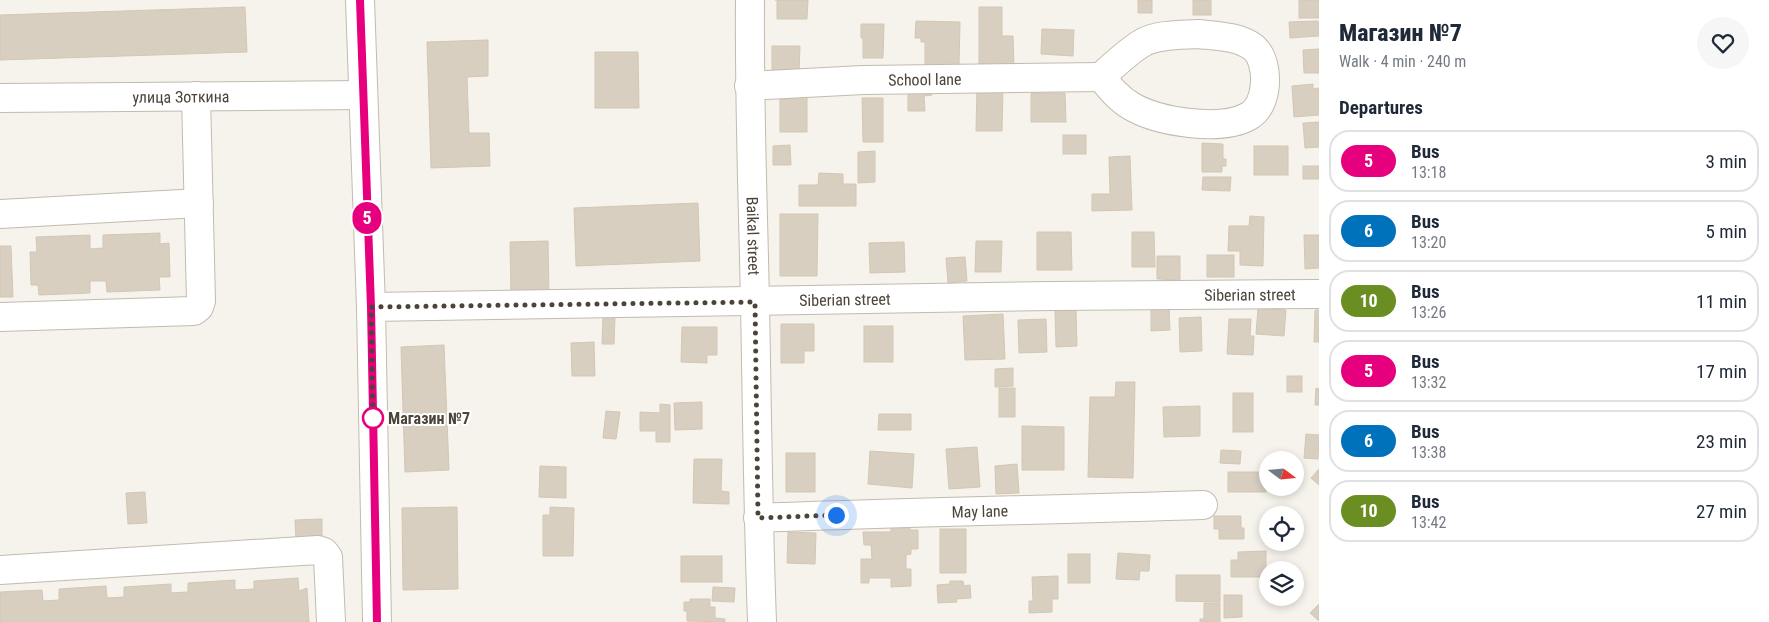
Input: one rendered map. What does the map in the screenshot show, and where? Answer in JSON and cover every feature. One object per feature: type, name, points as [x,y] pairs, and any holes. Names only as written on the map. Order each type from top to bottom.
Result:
[{"type":"street","points":[[360,0],[371,307],[377,622]]},
{"type":"street","name":"Baikal street","points":[[750,0],[749,86],[762,622]]},
{"type":"street","points":[[1198,34],[1238,40],[1253,47],[1259,54],[1265,86],[1264,96],[1259,108],[1251,116],[1229,124],[1193,124],[1166,119],[1132,107],[1118,96],[1101,77],[1128,53],[1146,41],[1179,35],[1198,34]]},
{"type":"street","name":"School lane","points":[[749,86],[862,80],[1101,77]]},
{"type":"street","points":[[0,317],[196,310],[199,307],[201,301],[196,96]]},
{"type":"street","name":"улица Зоткина","points":[[0,98],[363,96]]},
{"type":"street","points":[[0,214],[199,203]]},
{"type":"street","name":"Siberian street","points":[[371,307],[1043,296],[1319,294]]},
{"type":"street","name":"May lane","points":[[758,518],[1203,505]]},
{"type":"street","points":[[0,570],[318,550],[324,552],[328,557],[332,622]]},
{"type":"building","points":[[777,0],[808,0],[807,19],[777,19]]},
{"type":"building","points":[[1138,0],[1152,0],[1152,13],[1138,13]]},
{"type":"building","points":[[1193,0],[1211,0],[1211,15],[1193,15]]},
{"type":"building","points":[[1299,0],[1319,0],[1319,18],[1299,18]]},
{"type":"building","points":[[245,7],[247,52],[0,60],[0,15]]},
{"type":"building","points":[[979,7],[1002,7],[1002,36],[1013,36],[1014,68],[979,69]]},
{"type":"building","points":[[916,21],[960,22],[959,66],[925,66],[925,42],[921,42],[921,38],[915,38]]},
{"type":"building","points":[[1289,22],[1319,22],[1319,36],[1290,38]]},
{"type":"building","points":[[861,24],[884,24],[883,58],[863,58]]},
{"type":"building","points":[[1042,29],[1074,30],[1073,56],[1041,54]]},
{"type":"building","points":[[488,40],[488,76],[467,77],[469,133],[489,133],[490,166],[431,168],[427,42]]},
{"type":"building","points":[[772,46],[800,46],[799,71],[772,74]]},
{"type":"building","points":[[1319,49],[1319,73],[1304,73],[1303,50]]},
{"type":"building","points":[[595,52],[638,52],[639,108],[595,108]]},
{"type":"building","points":[[1313,84],[1313,89],[1319,88],[1319,115],[1294,117],[1292,86]]},
{"type":"building","points":[[932,87],[932,95],[924,96],[925,111],[908,111],[908,88]]},
{"type":"building","points":[[977,89],[1003,89],[1002,131],[976,131]]},
{"type":"building","points":[[1031,93],[1065,93],[1066,122],[1031,122]]},
{"type":"building","points":[[780,94],[807,94],[807,132],[780,132]]},
{"type":"building","points":[[862,98],[883,98],[883,142],[863,142]]},
{"type":"building","points":[[1319,122],[1319,147],[1305,148],[1303,123]]},
{"type":"building","points":[[1063,135],[1086,135],[1086,154],[1063,154]]},
{"type":"building","points":[[1202,143],[1223,144],[1223,159],[1226,159],[1226,166],[1222,166],[1222,172],[1202,172]]},
{"type":"building","points":[[790,145],[791,165],[773,165],[773,146]]},
{"type":"building","points":[[1254,146],[1288,146],[1288,175],[1254,175]]},
{"type":"building","points":[[875,151],[875,182],[858,183],[858,152]]},
{"type":"building","points":[[1130,156],[1132,210],[1092,211],[1092,194],[1110,194],[1109,157]]},
{"type":"building","points":[[1303,166],[1319,166],[1319,179],[1303,179]]},
{"type":"building","points":[[819,173],[843,174],[843,184],[856,184],[856,206],[799,206],[799,185],[818,185]]},
{"type":"building","points":[[1203,177],[1231,177],[1230,191],[1202,190]]},
{"type":"building","points":[[698,203],[700,261],[576,266],[574,208]]},
{"type":"building","points":[[780,214],[818,214],[817,276],[780,276]]},
{"type":"building","points":[[1250,216],[1264,217],[1263,266],[1240,265],[1240,251],[1228,251],[1229,226],[1249,226]]},
{"type":"building","points":[[1037,232],[1071,232],[1072,270],[1037,270]]},
{"type":"building","points":[[1132,232],[1154,232],[1155,267],[1132,267]]},
{"type":"building","points":[[160,233],[160,244],[169,243],[170,277],[159,277],[160,290],[107,292],[106,281],[90,281],[90,293],[39,295],[38,285],[31,285],[30,252],[37,252],[36,237],[90,235],[90,249],[103,248],[103,235]]},
{"type":"building","points":[[1304,235],[1319,235],[1319,268],[1305,269]]},
{"type":"building","points":[[548,241],[549,295],[511,296],[510,242]]},
{"type":"building","points":[[976,241],[1002,241],[1001,272],[975,272]]},
{"type":"building","points":[[904,242],[905,272],[870,273],[869,243]]},
{"type":"building","points":[[0,246],[11,246],[13,297],[0,297]]},
{"type":"building","points":[[1207,255],[1234,255],[1234,277],[1207,277]]},
{"type":"building","points":[[1157,256],[1180,256],[1180,280],[1157,279]]},
{"type":"building","points":[[965,257],[967,281],[948,283],[946,258]]},
{"type":"building","points":[[1169,307],[1170,330],[1151,331],[1151,308]]},
{"type":"building","points":[[1258,308],[1286,310],[1284,336],[1256,334]]},
{"type":"building","points":[[1076,310],[1077,346],[1056,347],[1055,311]]},
{"type":"building","points":[[1315,310],[1319,310],[1319,342],[1314,342]]},
{"type":"building","points":[[1003,314],[1005,359],[965,360],[963,316]]},
{"type":"building","points":[[603,317],[615,317],[614,344],[602,344]]},
{"type":"building","points":[[1201,317],[1202,351],[1180,352],[1179,318]]},
{"type":"building","points":[[1046,319],[1047,352],[1019,353],[1018,320]]},
{"type":"building","points":[[1229,319],[1251,319],[1250,336],[1254,336],[1253,355],[1227,354]]},
{"type":"building","points":[[781,324],[814,324],[814,351],[804,351],[804,363],[781,363]]},
{"type":"building","points":[[864,326],[893,326],[893,362],[864,362]]},
{"type":"building","points":[[682,327],[717,327],[717,355],[707,355],[707,363],[681,362]]},
{"type":"building","points":[[594,342],[595,376],[572,376],[571,343]]},
{"type":"building","points":[[444,345],[449,470],[405,472],[401,347]]},
{"type":"building","points":[[1013,368],[1013,386],[995,387],[995,369]]},
{"type":"building","points":[[1287,376],[1302,376],[1302,392],[1287,392]]},
{"type":"building","points":[[1116,382],[1135,382],[1133,478],[1088,477],[1090,397],[1115,397]]},
{"type":"building","points":[[999,388],[1015,388],[1015,417],[999,417]]},
{"type":"building","points":[[1316,388],[1319,389],[1319,405],[1315,405]]},
{"type":"building","points":[[1233,393],[1253,393],[1253,432],[1233,432]]},
{"type":"building","points":[[702,402],[702,429],[675,430],[674,403]]},
{"type":"building","points":[[660,404],[670,405],[670,442],[656,442],[656,431],[640,431],[640,412],[660,413]]},
{"type":"building","points":[[1200,406],[1200,436],[1164,437],[1163,407]]},
{"type":"building","points":[[606,411],[620,412],[616,439],[603,438]]},
{"type":"building","points":[[879,414],[911,414],[911,430],[878,430]]},
{"type":"building","points":[[1022,426],[1064,427],[1064,470],[1022,470]]},
{"type":"building","points":[[1306,434],[1319,435],[1318,459],[1304,458]]},
{"type":"building","points":[[977,447],[980,487],[949,489],[946,449]]},
{"type":"building","points":[[1221,450],[1241,451],[1240,464],[1220,463]]},
{"type":"building","points":[[870,451],[914,454],[912,488],[868,484]]},
{"type":"building","points":[[786,453],[815,453],[815,492],[786,492]]},
{"type":"building","points":[[694,459],[722,459],[721,491],[729,492],[729,504],[693,503]]},
{"type":"building","points":[[1017,464],[1019,493],[996,494],[995,466]]},
{"type":"building","points":[[540,466],[566,467],[566,498],[539,497]]},
{"type":"building","points":[[1319,469],[1319,485],[1311,478]]},
{"type":"building","points":[[1228,472],[1259,472],[1259,492],[1228,492]]},
{"type":"building","points":[[145,492],[147,523],[128,524],[126,493]]},
{"type":"building","points":[[457,507],[458,589],[403,590],[402,508]]},
{"type":"building","points":[[550,507],[574,508],[573,556],[543,556],[543,515],[550,515]]},
{"type":"building","points":[[1214,516],[1241,516],[1241,528],[1244,528],[1244,539],[1219,539],[1219,529],[1214,529]]},
{"type":"building","points":[[322,519],[322,541],[296,541],[295,520]]},
{"type":"building","points":[[910,525],[910,530],[918,530],[918,549],[911,549],[911,554],[906,555],[906,569],[911,569],[911,586],[891,587],[891,578],[869,578],[869,583],[861,583],[861,559],[872,559],[871,545],[864,545],[863,532],[891,532],[891,526]]},
{"type":"building","points":[[940,529],[966,529],[966,573],[940,573]]},
{"type":"building","points":[[788,532],[816,533],[815,564],[787,563]]},
{"type":"building","points":[[1266,551],[1266,561],[1259,561],[1259,577],[1231,577],[1231,560],[1238,560],[1238,552]]},
{"type":"building","points":[[1118,553],[1150,555],[1149,571],[1140,571],[1139,580],[1116,579]]},
{"type":"building","points":[[1068,554],[1090,554],[1090,583],[1068,583]]},
{"type":"building","points":[[681,556],[722,556],[722,582],[681,582]]},
{"type":"building","points":[[1176,575],[1220,575],[1220,602],[1176,601]]},
{"type":"building","points":[[1058,576],[1058,599],[1052,599],[1052,612],[1029,613],[1029,601],[1033,601],[1032,577]]},
{"type":"building","points":[[298,578],[299,591],[307,588],[309,622],[0,622],[0,592],[42,590],[43,601],[59,600],[59,589],[106,586],[107,598],[124,597],[124,587],[171,584],[171,593],[188,592],[188,583],[235,580],[235,590],[254,589],[254,581]]},
{"type":"building","points":[[950,581],[963,581],[964,586],[970,585],[971,598],[956,599],[957,602],[938,603],[937,585],[950,584]]},
{"type":"building","points":[[713,587],[735,588],[734,602],[712,601]]},
{"type":"building","points":[[1224,595],[1242,595],[1242,617],[1224,618]]},
{"type":"building","points":[[690,599],[710,599],[710,607],[715,607],[715,618],[725,619],[725,622],[687,621],[687,611],[684,611],[684,602],[690,602]]},
{"type":"building","points":[[1204,603],[1220,603],[1220,622],[1200,622],[1200,619],[1204,619]]},
{"type":"building","points":[[1319,604],[1319,621],[1310,613]]},
{"type":"bus line","name":"5","points":[[360,0],[371,307],[377,622]]},
{"type":"place","name":"Магазин №7","points":[[373,418]]},
{"type":"route","points":[[373,418],[373,425],[371,307],[755,302],[758,518],[836,515]]}]
